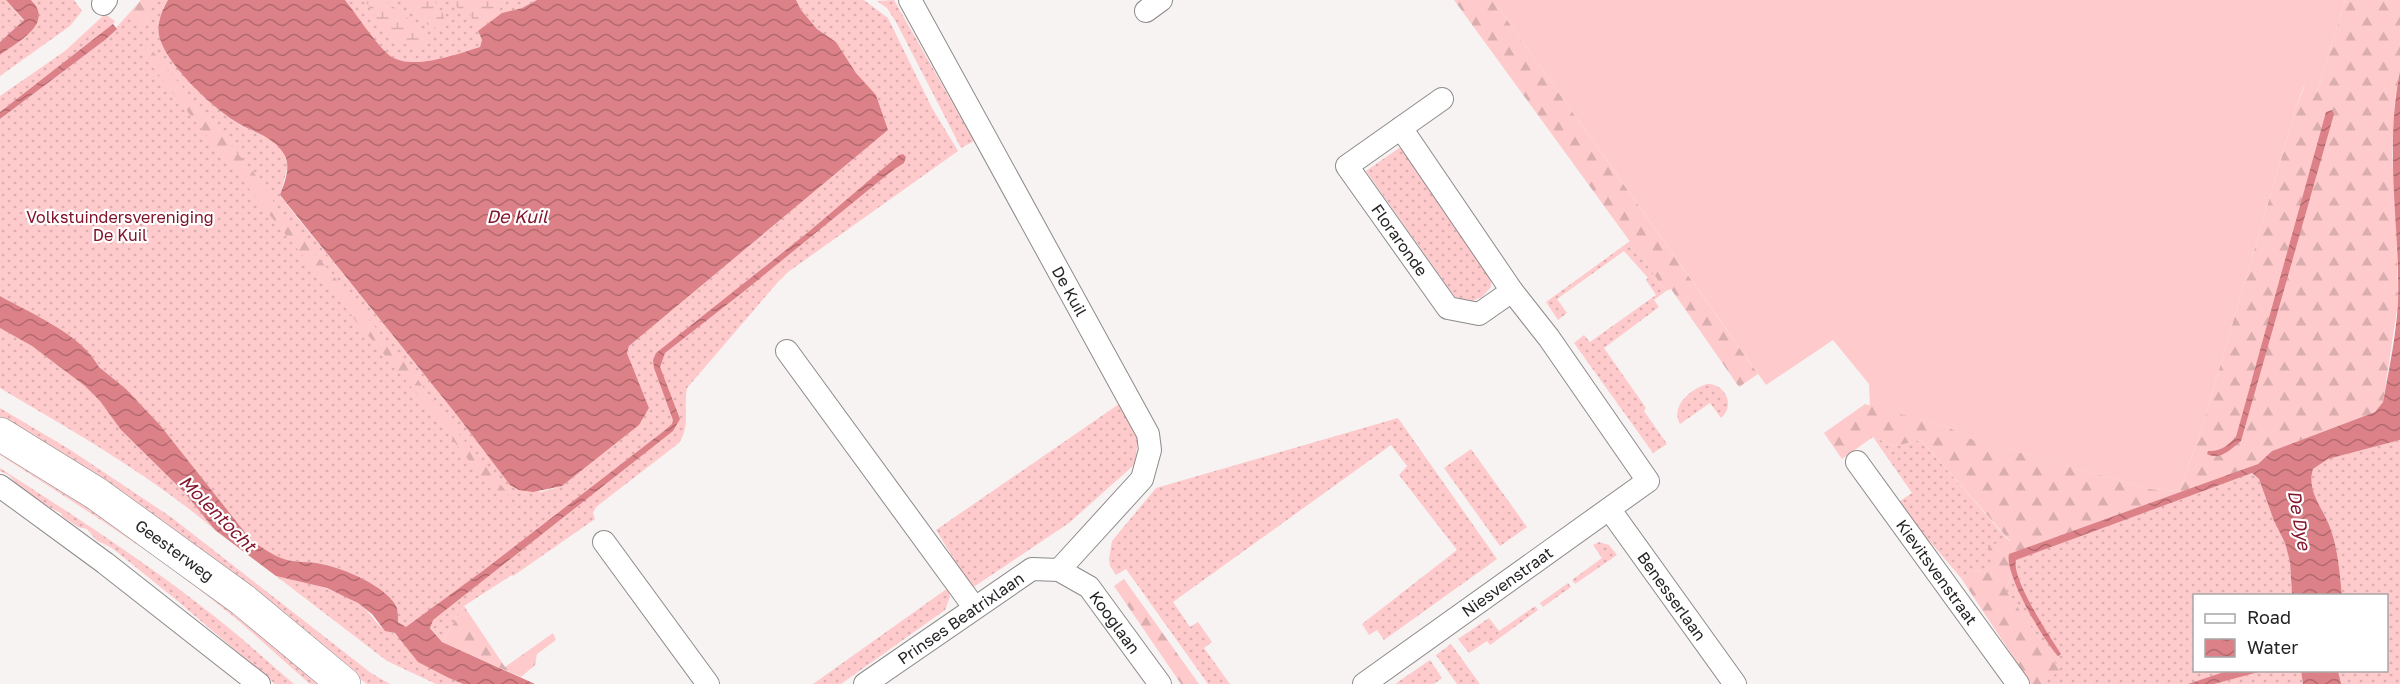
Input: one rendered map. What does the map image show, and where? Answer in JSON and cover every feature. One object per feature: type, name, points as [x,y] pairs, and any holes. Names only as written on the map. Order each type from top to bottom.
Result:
[{"type":"main road","name":"Geesterweg","points":[[0,434],[125,514],[243,600],[345,683]]},
{"type":"street","name":"De Kuil","points":[[910,0],[1148,434],[1150,450],[1142,479],[1059,570]]},
{"type":"street","name":"Floraronde","points":[[1442,99],[1347,166],[1448,308],[1479,314],[1512,291]]},
{"type":"street","points":[[1401,128],[1512,291]]},
{"type":"street","name":"Niesvenstraat","points":[[1364,684],[1648,481],[1549,338],[1512,291]]},
{"type":"street","points":[[787,351],[974,607]]},
{"type":"street","name":"Kievitsvenstraat","points":[[1857,462],[2018,684]]},
{"type":"street","points":[[0,486],[105,563],[259,684]]},
{"type":"street","name":"Benesserlaan","points":[[1610,510],[1735,684]]},
{"type":"street","points":[[604,543],[708,684]]},
{"type":"street","name":"Prinses Beatrixlaan","points":[[865,684],[1032,569],[1059,570]]},
{"type":"street","name":"Kooglaan","points":[[1059,570],[1089,586],[1160,684]]},
{"type":"green space","points":[[0,0],[6,0],[24,21],[0,42]]},
{"type":"green space","points":[[31,0],[74,0],[82,11],[70,26],[0,76],[0,55],[33,30],[34,2]]},
{"type":"green space","name":"Volkstuindersvereniging De Kuil","points":[[141,0],[168,0],[163,8],[165,50],[222,113],[275,142],[283,151],[288,165],[280,196],[456,414],[510,485],[541,492],[562,486],[639,425],[649,408],[627,353],[629,346],[888,130],[876,95],[856,73],[836,42],[817,29],[801,10],[796,0],[864,0],[888,18],[932,108],[958,151],[788,272],[687,388],[686,423],[679,443],[596,507],[593,513],[595,519],[513,576],[464,606],[442,642],[430,627],[405,627],[398,622],[397,608],[392,600],[364,579],[330,566],[284,559],[251,540],[160,425],[126,389],[99,367],[78,344],[52,324],[0,296],[0,119],[105,40]]},
{"type":"green space","points":[[141,0],[155,0],[143,28],[136,25],[128,16]]},
{"type":"green space","points":[[345,0],[537,0],[522,8],[503,13],[479,34],[482,40],[480,47],[447,58],[409,62],[398,60],[383,50]]},
{"type":"green space","points":[[365,0],[385,0],[427,34],[427,41],[422,47],[403,43],[395,38],[381,25]]},
{"type":"green space","points":[[401,0],[434,0],[443,14],[446,28],[441,30],[428,25]]},
{"type":"green space","points":[[451,0],[495,0],[502,13],[478,31],[470,14],[460,11]]},
{"type":"green space","points":[[894,0],[974,141],[961,148],[896,22],[887,8],[877,1]]},
{"type":"green space","points":[[1454,0],[1493,0],[1758,374],[1739,387],[1671,289],[1666,291]]},
{"type":"green space","points":[[1493,0],[2345,0],[2318,90],[2304,86],[2296,108],[2199,437],[2179,491],[2150,489],[1971,439],[1946,426],[1870,406],[1869,384],[1833,340],[1766,385]]},
{"type":"green space","points":[[2345,0],[2400,0],[2400,71],[2395,98],[2392,154],[2398,303],[2383,402],[2375,412],[2272,451],[2258,464],[2017,556],[2006,590],[2060,670],[2043,684],[2031,684],[1961,578],[1971,571],[1994,573],[1988,545],[2010,541],[1921,440],[1895,446],[1873,437],[1842,459],[1824,433],[1865,404],[1946,426],[1972,439],[2150,489],[2179,491],[2199,437],[2296,108],[2305,85],[2318,90]]},
{"type":"green space","points":[[105,14],[115,21],[111,27],[0,112],[0,96],[65,51]]},
{"type":"green space","points":[[149,47],[264,185],[276,206],[413,373],[440,411],[505,490],[516,508],[514,510],[509,508],[484,479],[183,106],[151,65],[145,51]]},
{"type":"green space","points":[[1402,146],[1491,272],[1491,287],[1482,297],[1470,302],[1455,297],[1366,171]]},
{"type":"green space","points":[[1630,241],[1666,291],[1654,300],[1659,307],[1604,348],[1646,408],[1644,411],[1667,444],[1653,453],[1574,343],[1584,335],[1590,342],[1656,295],[1646,280],[1648,278],[1624,251],[1557,299],[1567,313],[1558,320],[1546,302]]},
{"type":"green space","points":[[0,328],[32,346],[85,386],[100,401],[121,430],[184,492],[215,530],[137,472],[0,388]]},
{"type":"green space","points":[[1707,384],[1719,387],[1723,391],[1728,402],[1725,413],[1721,418],[1710,403],[1680,424],[1678,411],[1684,399]]},
{"type":"green space","points":[[1119,404],[1138,438],[1135,464],[1069,523],[972,588],[936,530]]},
{"type":"green space","points":[[0,408],[69,449],[171,517],[371,673],[390,684],[367,684],[0,420]]},
{"type":"green space","points":[[1398,418],[1497,559],[1384,640],[1377,630],[1369,635],[1362,624],[1457,550],[1399,475],[1407,466],[1391,445],[1173,602],[1190,627],[1198,622],[1212,642],[1204,648],[1230,684],[1208,684],[1126,569],[1116,575],[1110,566],[1109,559],[1112,541],[1156,488]]},
{"type":"green space","points":[[1873,437],[1895,446],[1921,440],[2010,542],[1994,573],[1971,571],[1961,578],[1897,503],[1912,493]]},
{"type":"green space","points":[[2400,440],[2400,684],[2341,684],[2338,672],[2388,672],[2388,594],[2342,594],[2333,538],[2314,493],[2311,478],[2313,469],[2328,459]]},
{"type":"green space","points":[[0,445],[96,504],[329,684],[310,684],[234,617],[178,574],[120,533],[0,455]]},
{"type":"green space","points":[[1471,449],[1527,527],[1500,546],[1444,468]]},
{"type":"green space","points":[[0,468],[82,521],[188,596],[294,684],[275,684],[112,548],[96,540],[87,529],[78,527],[61,513],[33,496],[10,476],[0,471]]},
{"type":"green space","points":[[2252,473],[2259,479],[2274,521],[2285,543],[2290,562],[2292,594],[2193,594],[2193,672],[2301,672],[2303,684],[2043,684],[2059,669],[2006,590],[2017,556]]},
{"type":"green space","points":[[1599,542],[1609,545],[1617,555],[1575,584],[1572,580],[1602,558],[1593,545]]},
{"type":"green space","points":[[276,576],[319,586],[350,598],[365,609],[381,627],[397,635],[428,663],[463,684],[436,684],[387,661]]},
{"type":"green space","points":[[1124,579],[1199,684],[1181,684],[1114,586]]},
{"type":"green space","points":[[1568,583],[1571,587],[1543,607],[1540,603]]},
{"type":"green space","points":[[948,588],[950,597],[945,610],[841,684],[813,684]]},
{"type":"green space","points":[[464,606],[505,667],[553,633],[556,640],[537,654],[535,665],[521,677],[442,642]]},
{"type":"green space","points":[[1535,606],[1538,610],[1490,645],[1487,641],[1469,653],[1458,639],[1489,618],[1499,631]]},
{"type":"green space","points":[[1451,644],[1480,684],[1457,684],[1436,655]]},
{"type":"green space","points":[[1430,660],[1442,678],[1434,684],[1395,684]]},
{"type":"water","points":[[6,0],[31,0],[39,17],[31,32],[0,55],[0,42],[24,20]]},
{"type":"water","name":"De Kuil","points":[[168,0],[345,0],[389,55],[398,60],[421,62],[480,47],[482,40],[478,31],[502,13],[522,8],[537,0],[796,0],[801,10],[817,29],[836,42],[856,73],[876,95],[888,130],[629,346],[627,353],[649,408],[639,425],[562,486],[533,492],[519,490],[510,485],[456,414],[280,195],[287,166],[281,149],[269,139],[240,124],[213,105],[170,58],[159,35],[160,17]]},
{"type":"water","points":[[113,24],[117,29],[105,40],[0,119],[0,112]]},
{"type":"water","name":"De Dye","points":[[2400,71],[2400,440],[2328,459],[2313,469],[2311,477],[2314,493],[2333,538],[2342,594],[2292,594],[2290,562],[2285,543],[2274,521],[2259,479],[2252,473],[2016,560],[2016,569],[2025,594],[2061,654],[2058,656],[2035,622],[2019,591],[2009,564],[2009,554],[2258,464],[2272,451],[2375,412],[2383,402],[2398,303],[2393,159],[2395,101]]},
{"type":"water","points":[[2332,110],[2334,114],[2241,441],[2225,453],[2212,456],[2207,454],[2208,451],[2223,448],[2236,437],[2326,112]]},
{"type":"water","name":"Molentocht","points":[[903,154],[906,157],[904,163],[665,353],[660,367],[680,419],[673,431],[433,620],[430,628],[442,642],[535,684],[463,684],[418,662],[395,633],[385,631],[372,614],[358,603],[327,588],[276,576],[215,530],[184,492],[121,430],[100,401],[85,386],[32,346],[0,328],[0,296],[68,335],[91,355],[99,367],[126,389],[160,425],[251,540],[284,559],[330,566],[364,579],[392,600],[397,608],[398,622],[406,627],[484,570],[672,424],[673,420],[654,368],[653,360],[656,353]]},
{"type":"water","points":[[2224,672],[2258,672],[2214,684],[2188,684]]},
{"type":"water","points":[[2301,672],[2338,672],[2341,684],[2303,684]]}]
